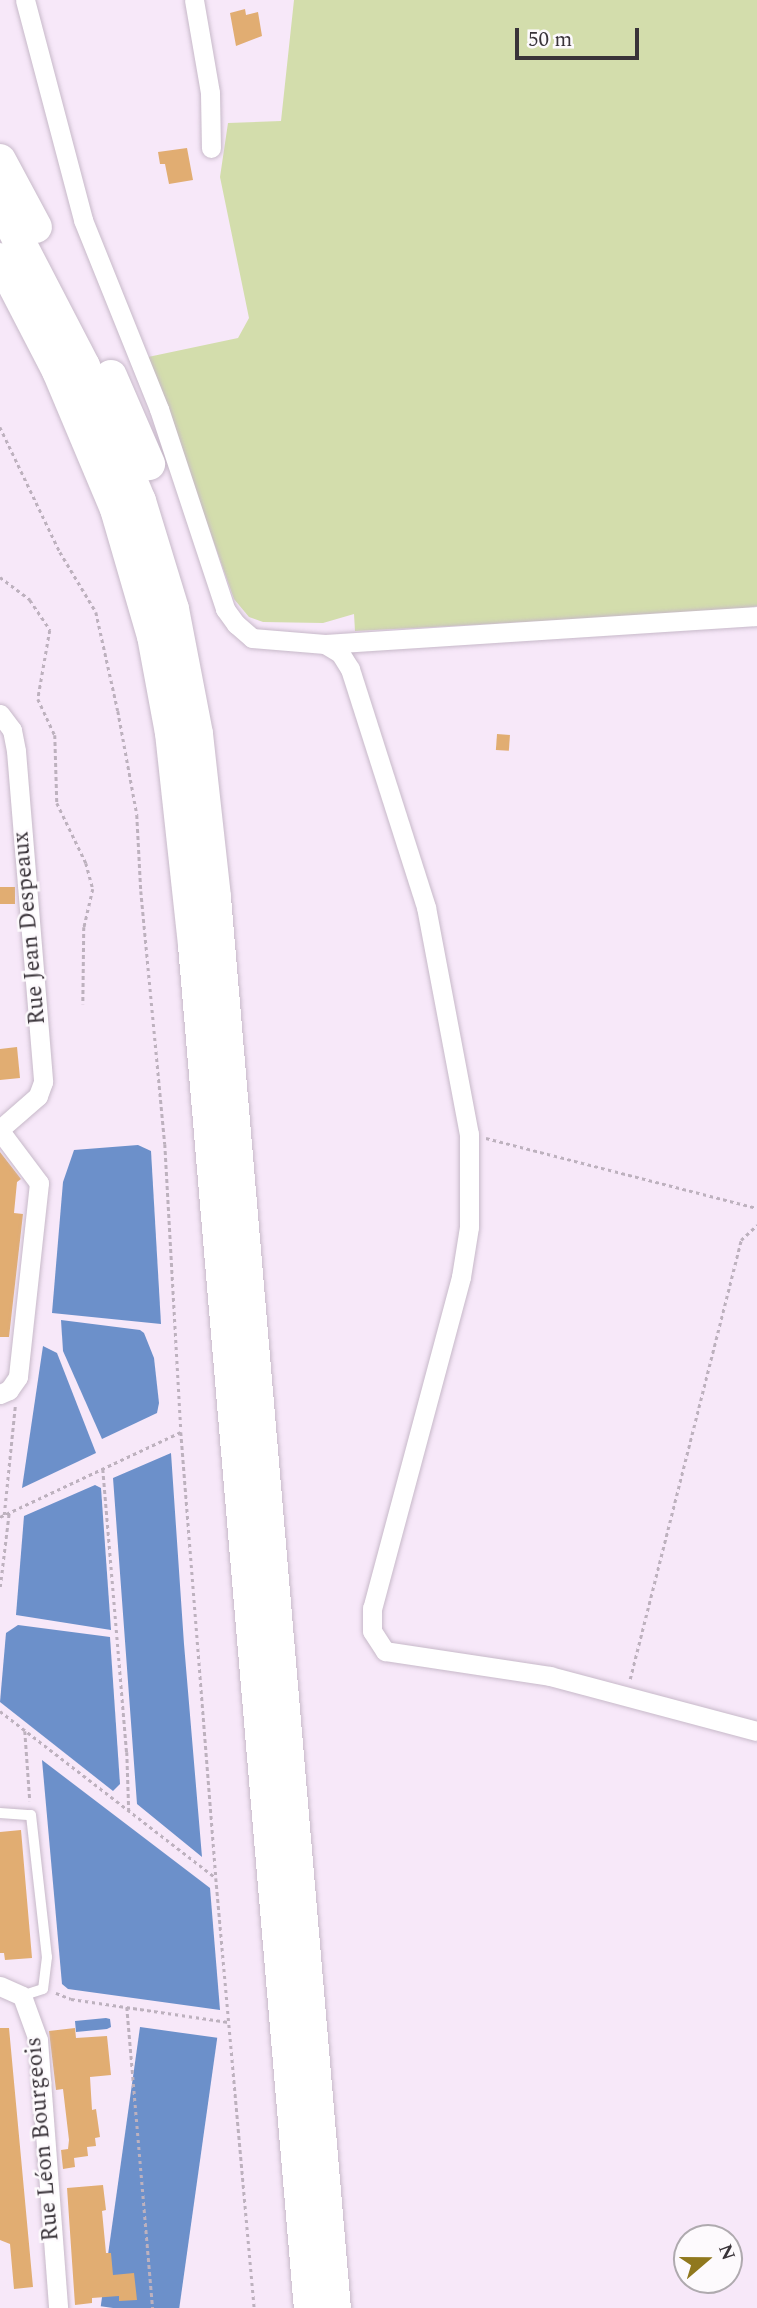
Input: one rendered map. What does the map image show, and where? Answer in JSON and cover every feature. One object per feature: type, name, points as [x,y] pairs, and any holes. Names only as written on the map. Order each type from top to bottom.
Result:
[{"type":"highway","points":[[0,160],[51,255],[132,419],[186,577],[210,684],[226,822],[237,1024],[231,1092]]},
{"type":"highway","points":[[0,204],[84,366],[110,425],[153,538],[173,609],[192,703],[206,802],[335,2308]]},
{"type":"highway","points":[[0,259],[85,428],[127,540],[160,669],[180,795],[310,2308]]},
{"type":"highway","points":[[0,283],[85,428]]},
{"type":"street","points":[[25,0],[83,220],[159,410],[225,609],[252,638],[325,643],[757,616]]},
{"type":"street","points":[[194,0],[210,93],[211,148]]},
{"type":"street","points":[[325,643],[340,653],[350,669],[426,907],[469,1134],[469,1227],[461,1277],[372,1608],[372,1631],[385,1651],[550,1676],[757,1731]]},
{"type":"street","name":"Rue Jean Despeaux","points":[[0,715],[12,730],[16,751],[43,1082],[38,1096],[0,1130]]},
{"type":"street","points":[[0,1130],[39,1183],[18,1377],[5,1392]]},
{"type":"street","points":[[0,1986],[22,1996]]},
{"type":"street","name":"Rue Léon Bourgeois","points":[[22,1996],[38,2040],[58,2308]]},
{"type":"lane","points":[[0,1812],[31,1815],[47,1957],[43,1989],[22,1996]]},
{"type":"path","points":[[0,427],[60,552],[96,612],[137,815],[141,891],[166,1144],[181,1432],[216,1878],[254,2308]]},
{"type":"path","points":[[0,577],[30,600],[50,630],[38,699],[55,735],[57,803],[86,863],[93,889],[84,927],[83,1004]]},
{"type":"path","points":[[469,1134],[757,1208]]},
{"type":"path","points":[[635,1698],[629,1684],[737,1253],[741,1240],[757,1226]]},
{"type":"path","points":[[0,1587],[4,1515],[16,1410],[5,1392]]},
{"type":"path","points":[[4,1515],[181,1432]]},
{"type":"path","points":[[103,1469],[127,1752],[129,1811]]},
{"type":"path","points":[[0,1711],[216,1878]]},
{"type":"path","points":[[25,1731],[31,1815]]},
{"type":"path","points":[[43,1989],[71,1999],[229,2022]]},
{"type":"path","points":[[127,2007],[153,2308]]},
{"type":"green space","points":[[294,0],[757,0],[757,606],[737,611],[355,631],[354,614],[323,623],[263,622],[249,617],[234,599],[148,357],[238,338],[249,318],[220,177],[228,123],[281,121]]},
{"type":"water","points":[[138,1145],[151,1151],[161,1324],[52,1313],[63,1182],[74,1150]]},
{"type":"water","points":[[61,1320],[140,1330],[144,1333],[154,1358],[159,1403],[157,1413],[102,1439],[63,1351]]},
{"type":"water","points":[[43,1346],[57,1353],[96,1453],[22,1488]]},
{"type":"water","points":[[171,1453],[202,1857],[137,1804],[113,1478]]},
{"type":"water","points":[[95,1485],[101,1488],[111,1630],[16,1615],[24,1516]]},
{"type":"water","points":[[18,1625],[110,1637],[120,1784],[113,1791],[0,1702],[6,1633]]},
{"type":"water","points":[[42,1760],[210,1888],[220,2010],[68,1989],[62,1984]]},
{"type":"water","points":[[110,2019],[111,2027],[107,2029],[76,2032],[75,2021]]},
{"type":"water","points":[[140,2027],[217,2038],[179,2308],[101,2306]]},
{"type":"building","points":[[245,9],[246,15],[258,12],[262,36],[236,46],[230,13]]},
{"type":"building","points":[[187,148],[193,180],[169,184],[165,164],[160,164],[158,152]]},
{"type":"building","points":[[497,734],[510,735],[509,751],[496,750]]},
{"type":"building","points":[[0,887],[15,887],[15,904],[0,904]]},
{"type":"building","points":[[17,1047],[20,1078],[0,1080],[0,1049]]},
{"type":"building","points":[[0,1152],[21,1179],[17,1182],[14,1213],[23,1214],[9,1337],[0,1337]]},
{"type":"building","points":[[21,1830],[32,1958],[5,1960],[4,1953],[0,1953],[0,1832]]},
{"type":"building","points":[[0,2028],[9,2028],[33,2287],[14,2289],[10,2244],[0,2240]]},
{"type":"building","points":[[75,2028],[76,2038],[107,2036],[111,2075],[90,2077],[92,2110],[96,2109],[100,2137],[95,2138],[96,2146],[87,2147],[88,2156],[74,2158],[75,2167],[63,2169],[61,2150],[68,2149],[69,2140],[63,2089],[56,2090],[49,2031]]},
{"type":"building","points":[[103,2185],[106,2210],[102,2211],[106,2253],[111,2253],[113,2275],[134,2273],[137,2300],[119,2301],[119,2296],[92,2298],[92,2303],[75,2305],[67,2188]]}]
